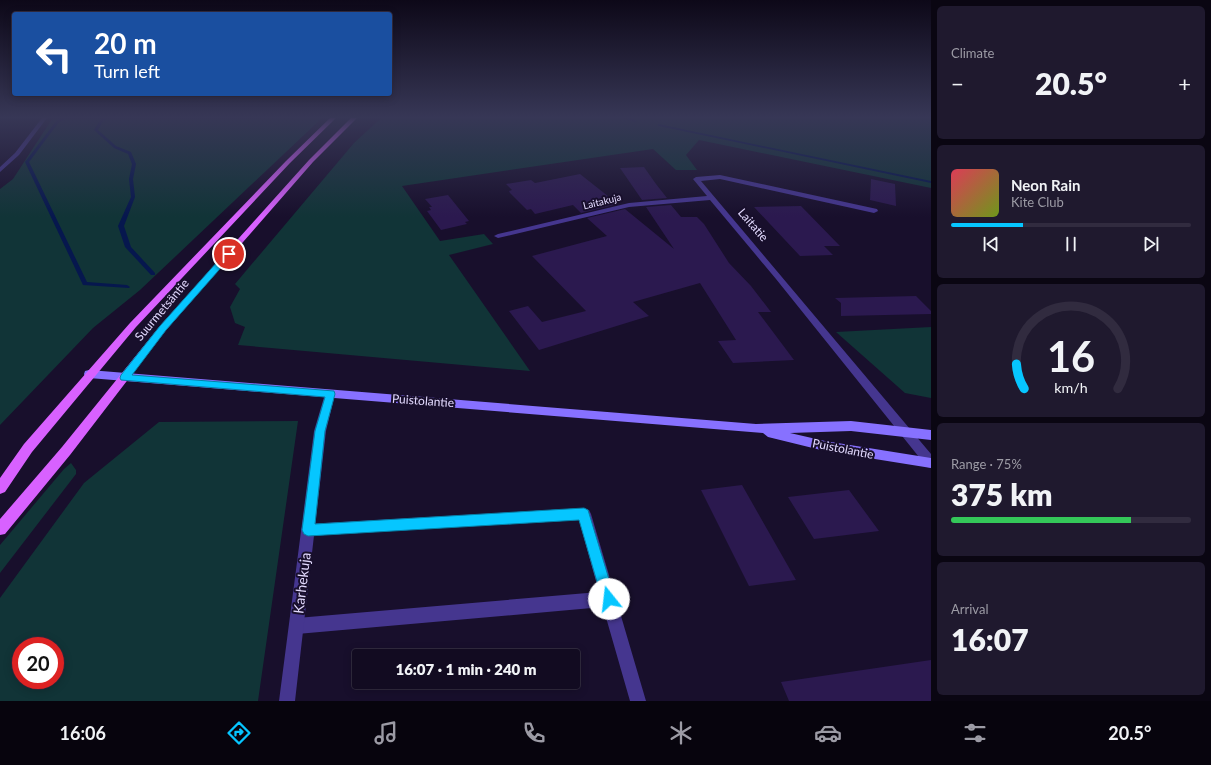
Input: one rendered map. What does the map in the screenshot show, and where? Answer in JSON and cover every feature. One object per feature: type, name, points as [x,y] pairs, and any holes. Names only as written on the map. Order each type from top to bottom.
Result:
[{"type":"main road","name":"Suurmetsäntie","points":[[0,488],[28,448],[132,325],[300,151]]},
{"type":"main road","name":"Suurmetsäntie","points":[[0,529],[66,451],[163,328],[322,151]]},
{"type":"main road","name":"Puistolantie","points":[[89,374],[124,378],[602,414],[756,429],[851,426],[931,435]]},
{"type":"main road","name":"Puistolantie","points":[[756,429],[825,446],[931,463]]},
{"type":"street","points":[[0,170],[20,151]]},
{"type":"street","name":"Laitatie","points":[[874,211],[720,177],[696,179],[799,301],[931,463]]},
{"type":"street","name":"Laitakuja","points":[[498,236],[629,204],[712,198]]},
{"type":"street","name":"Karhekuja","points":[[287,701],[320,431],[330,394]]},
{"type":"street","points":[[308,530],[584,514],[638,701]]},
{"type":"street","points":[[297,626],[609,599]]},
{"type":"green space","points":[[31,151],[287,151],[140,290],[93,328],[0,425],[0,189],[13,179]]},
{"type":"green space","points":[[347,151],[641,151],[402,186],[440,241],[484,234],[493,244],[449,255],[530,371],[238,345],[245,327],[235,323],[230,307],[240,289],[235,284]]},
{"type":"green space","points":[[655,151],[690,151],[686,155],[697,170],[676,170]]},
{"type":"green space","points":[[751,151],[931,151],[931,188]]},
{"type":"green space","points":[[931,327],[931,398],[905,393],[836,332]]},
{"type":"green space","points":[[298,421],[258,701],[0,701],[0,598],[84,483],[159,422]]},
{"type":"green space","points":[[71,463],[76,470],[76,474],[0,573],[0,545],[64,469]]},
{"type":"building","points":[[644,167],[667,198],[642,200],[620,168]]},
{"type":"building","points":[[580,174],[618,204],[581,213],[573,205],[535,214],[531,209],[527,210],[510,193],[509,191],[512,190],[506,184],[531,180],[535,183]]},
{"type":"building","points":[[871,179],[895,184],[896,206],[870,200]]},
{"type":"building","points":[[448,195],[469,221],[465,222],[467,224],[441,230],[427,211],[431,210],[429,207],[432,207],[425,199]]},
{"type":"building","points":[[671,205],[681,217],[697,217],[704,224],[729,263],[751,286],[771,312],[758,312],[794,360],[733,363],[718,341],[736,340],[700,283],[633,302],[649,316],[539,350],[509,311],[528,306],[542,322],[586,311],[532,256],[607,236],[587,218],[625,209],[674,249],[646,207]]},
{"type":"building","points":[[801,206],[840,246],[824,246],[833,255],[800,256],[754,207]]},
{"type":"building","points":[[916,296],[931,311],[931,314],[841,316],[841,303],[835,298]]},
{"type":"building","points":[[742,485],[796,580],[749,586],[701,490]]},
{"type":"building","points":[[849,490],[879,531],[814,539],[788,497]]},
{"type":"building","points":[[931,660],[931,701],[789,701],[781,682]]},
{"type":"waterway","points":[[36,151],[27,162],[85,284],[127,287]]},
{"type":"waterway","points":[[124,151],[130,153],[134,164],[131,179],[133,197],[121,226],[128,247],[153,274]]},
{"type":"waterway","points":[[782,151],[931,182]]},
{"type":"route","points":[[229,254],[163,328],[124,378],[168,380],[330,394],[320,431],[308,530],[584,514],[609,599]]}]
